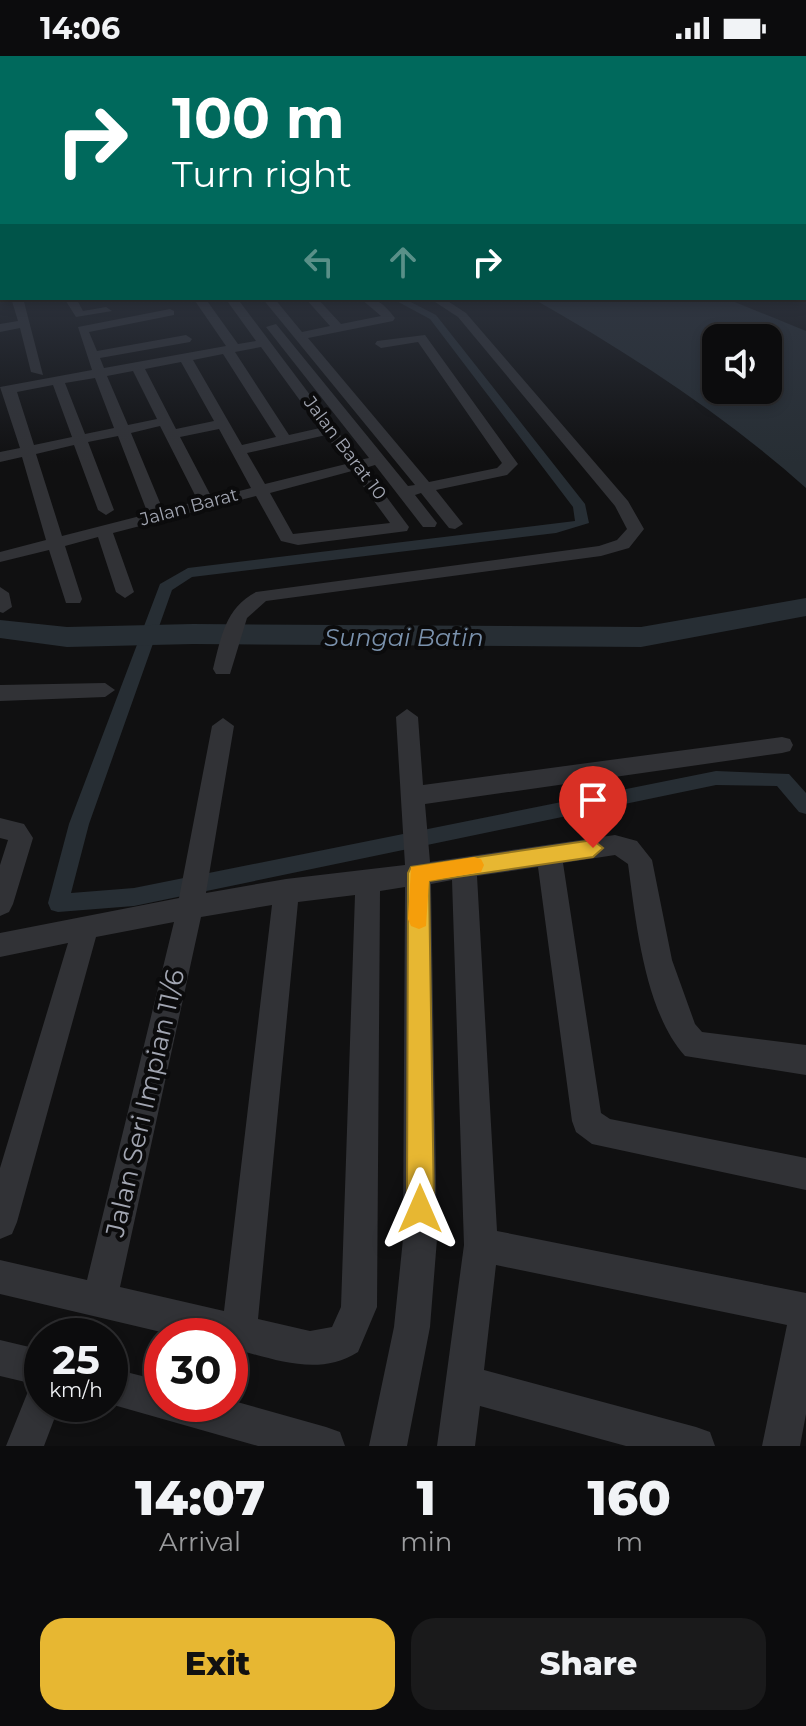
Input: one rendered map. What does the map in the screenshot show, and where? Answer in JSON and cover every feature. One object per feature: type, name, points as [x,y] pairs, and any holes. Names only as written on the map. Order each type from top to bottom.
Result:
[{"type":"street","points":[[27,334],[38,372]]},
{"type":"street","points":[[86,334],[121,431],[157,515]]},
{"type":"street","points":[[90,349],[145,334]]},
{"type":"street","points":[[183,334],[223,424],[260,489]]},
{"type":"street","points":[[221,334],[285,440]]},
{"type":"street","name":"Jalan Barat 10","points":[[258,334],[400,521],[401,527],[298,540],[287,537],[260,489]]},
{"type":"street","points":[[277,334],[429,523]]},
{"type":"street","points":[[312,334],[300,336],[455,524]]},
{"type":"street","points":[[225,660],[233,627],[244,605],[272,594],[601,551],[632,537],[636,529],[634,522],[622,504],[478,334]]},
{"type":"street","points":[[381,344],[421,338],[510,464],[502,472],[404,492]]},
{"type":"street","points":[[90,349],[186,339]]},
{"type":"street","points":[[73,599],[28,451],[4,390],[265,343]]},
{"type":"street","points":[[137,366],[206,502]]},
{"type":"street","points":[[58,381],[106,510]]},
{"type":"street","points":[[0,457],[121,431],[223,424]]},
{"type":"street","points":[[238,450],[331,430]]},
{"type":"street","name":"Jalan Barat","points":[[0,557],[378,460]]},
{"type":"street","points":[[104,530],[125,592]]},
{"type":"street","points":[[0,693],[105,690]]},
{"type":"street","points":[[388,1446],[412,1327],[420,1239],[416,853],[407,717]]},
{"type":"street","name":"Jalan Seri Impian 11/6","points":[[100,1299],[193,890],[223,726]]},
{"type":"street","points":[[412,796],[782,745]]},
{"type":"street","points":[[0,828],[16,831],[21,838],[0,904]]},
{"type":"street","points":[[0,945],[86,928],[193,890],[286,890],[368,882],[416,853],[464,867],[615,845],[635,853],[640,860],[671,1008],[687,1041],[708,1049],[806,1060]]},
{"type":"street","points":[[549,854],[587,1121],[603,1133],[806,1174]]},
{"type":"street","points":[[456,1446],[481,1245],[464,867]]},
{"type":"street","points":[[248,1335],[310,1349],[337,1346],[352,1333],[359,1307],[368,882]]},
{"type":"street","points":[[241,1318],[286,890]]},
{"type":"street","points":[[0,1222],[86,928]]},
{"type":"street","points":[[481,1245],[806,1314],[781,1446]]},
{"type":"street","points":[[0,1277],[178,1318]]},
{"type":"street","points":[[0,1358],[24,1364]]},
{"type":"street","points":[[466,1384],[696,1446]]},
{"type":"street","points":[[25,1446],[34,1422]]},
{"type":"street","points":[[240,1422],[326,1446]]},
{"type":"shaded area","points":[[592,334],[702,334],[702,404],[782,404],[782,334],[806,334],[806,488],[708,410]]},
{"type":"waterway","points":[[446,334],[580,507],[582,523],[556,529],[188,573],[165,587],[79,824],[58,903],[134,897],[716,778],[782,779],[806,806]]},
{"type":"waterway","name":"Sungai Batin","points":[[0,629],[67,637],[193,634],[641,637],[806,607]]},
{"type":"slow traffic","points":[[419,919],[418,873],[474,865]]},
{"type":"route","points":[[420,1209],[418,873],[593,848]]}]
